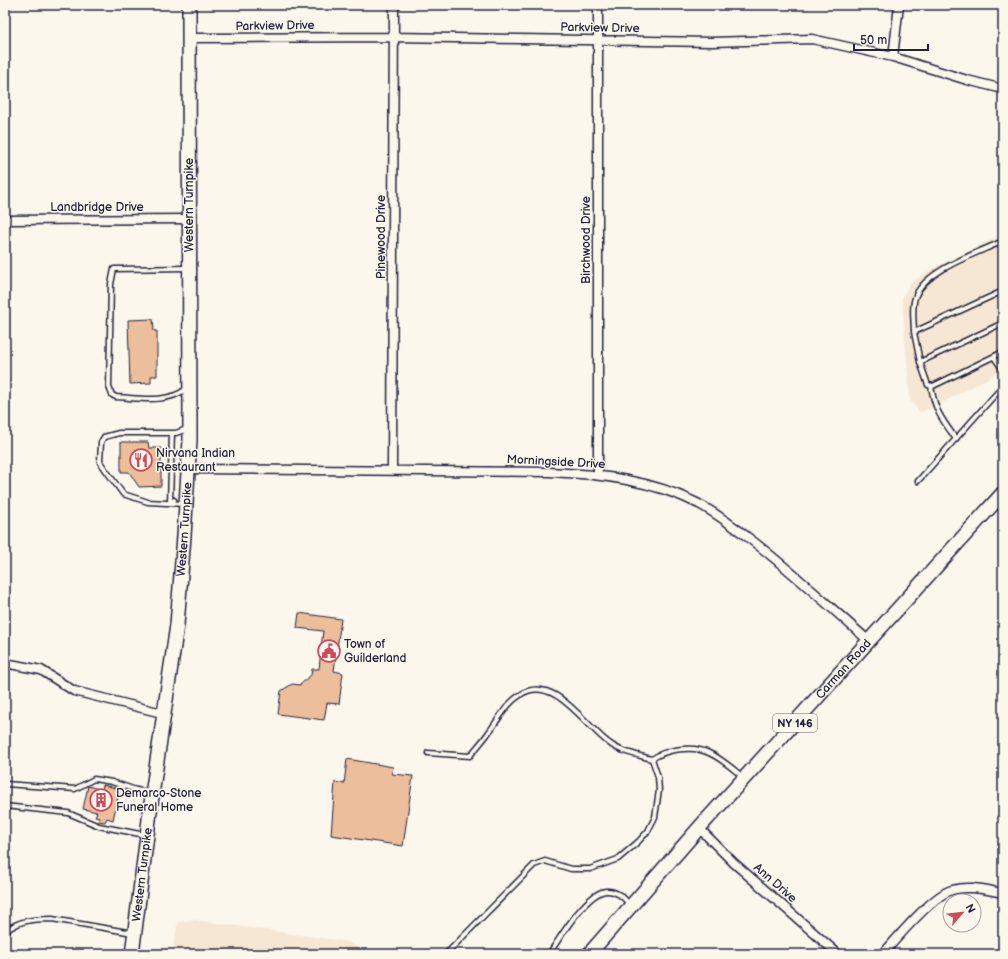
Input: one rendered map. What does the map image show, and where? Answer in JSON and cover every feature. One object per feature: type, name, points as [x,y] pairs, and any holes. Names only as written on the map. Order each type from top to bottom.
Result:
[{"type":"main road","name":"Western Turnpike","points":[[132,954],[177,625],[180,502],[188,469],[190,428],[189,5]]},
{"type":"main road","name":"Carman Road","points":[[589,954],[699,828],[1003,492]]},
{"type":"street","name":"Pinewood Drive","points":[[392,470],[394,5]]},
{"type":"street","name":"Birchwood Drive","points":[[598,5],[598,474]]},
{"type":"street","points":[[893,57],[899,5]]},
{"type":"street","name":"Parkview Drive","points":[[189,38],[394,37],[712,42],[812,39],[893,57],[967,80],[1003,89]]},
{"type":"street","name":"Landbridge Drive","points":[[5,220],[189,219]]},
{"type":"street","name":"Morningside Drive","points":[[188,469],[549,472],[598,474],[652,486],[685,498],[718,515],[773,556],[869,641]]},
{"type":"street","points":[[5,663],[41,670],[74,691],[166,714]]},
{"type":"street","name":"Ann Drive","points":[[699,828],[734,863],[838,954]]},
{"type":"street","points":[[882,954],[910,924],[945,892],[966,888],[1003,893]]},
{"type":"lane","points":[[956,439],[934,405],[931,386],[925,381],[914,332],[914,304],[916,295],[927,281],[944,268],[1003,241]]},
{"type":"lane","points":[[189,268],[114,270],[111,284],[110,387],[112,395],[116,397],[165,398],[175,395],[190,386]]},
{"type":"lane","points":[[914,332],[1003,291]]},
{"type":"lane","points":[[920,362],[1003,323]]},
{"type":"lane","points":[[931,386],[1003,352]]},
{"type":"lane","points":[[994,357],[1003,370]]},
{"type":"lane","points":[[918,481],[1003,386]]},
{"type":"lane","points":[[180,502],[170,504],[148,502],[123,494],[100,462],[101,442],[104,437],[119,433],[176,433],[190,428]]},
{"type":"lane","points":[[170,504],[172,433]]},
{"type":"lane","points":[[170,504],[180,502]]},
{"type":"lane","points":[[428,753],[470,756],[489,732],[500,714],[519,695],[538,690],[546,691],[555,695],[569,705],[609,744],[652,759],[666,751],[698,750],[710,753],[745,778]]},
{"type":"lane","points":[[446,954],[534,865],[545,861],[571,869],[596,867],[618,859],[638,842],[648,831],[655,817],[659,790],[658,777],[652,759]]},
{"type":"lane","points":[[5,784],[75,789],[94,779],[112,782],[136,790],[153,792]]},
{"type":"lane","points":[[5,806],[68,813],[99,826],[147,836]]},
{"type":"lane","points":[[549,954],[590,898],[601,892],[612,891],[625,899],[631,905]]},
{"type":"lane","points":[[5,932],[18,923],[39,919],[52,919],[135,934]]},
{"type":"shaded area","points":[[1003,234],[1003,366],[990,377],[938,405],[920,412],[910,400],[902,298],[910,283],[939,265]]},
{"type":"shaded area","points":[[194,920],[349,942],[367,954],[172,954],[178,922]]},
{"type":"building","points":[[153,319],[154,331],[157,331],[157,376],[151,376],[151,383],[130,384],[128,320]]},
{"type":"building","name":"Nirvana Indian Restaurant","points":[[121,442],[148,442],[149,448],[161,448],[161,486],[139,487],[129,472],[121,472]]},
{"type":"building","name":"Town of Guilderland","points":[[299,613],[341,619],[334,671],[343,673],[339,704],[327,703],[324,720],[278,714],[281,691],[292,684],[300,685],[311,675],[312,669],[319,669],[323,631],[297,628]]},
{"type":"building","points":[[347,759],[393,767],[392,774],[413,776],[403,846],[331,835],[335,782],[344,784]]},
{"type":"building","name":"Demarco-Stone Funeral Home","points":[[103,785],[120,789],[113,820],[107,818],[105,822],[98,821],[99,817],[95,816],[97,812],[83,809],[88,786],[102,790]]},
{"type":"place","name":"Nirvana Indian Restaurant","points":[[141,460]]},
{"type":"place","name":"Town of Guilderland","points":[[329,651]]},
{"type":"place","name":"Demarco-Stone Funeral Home","points":[[101,800]]}]
